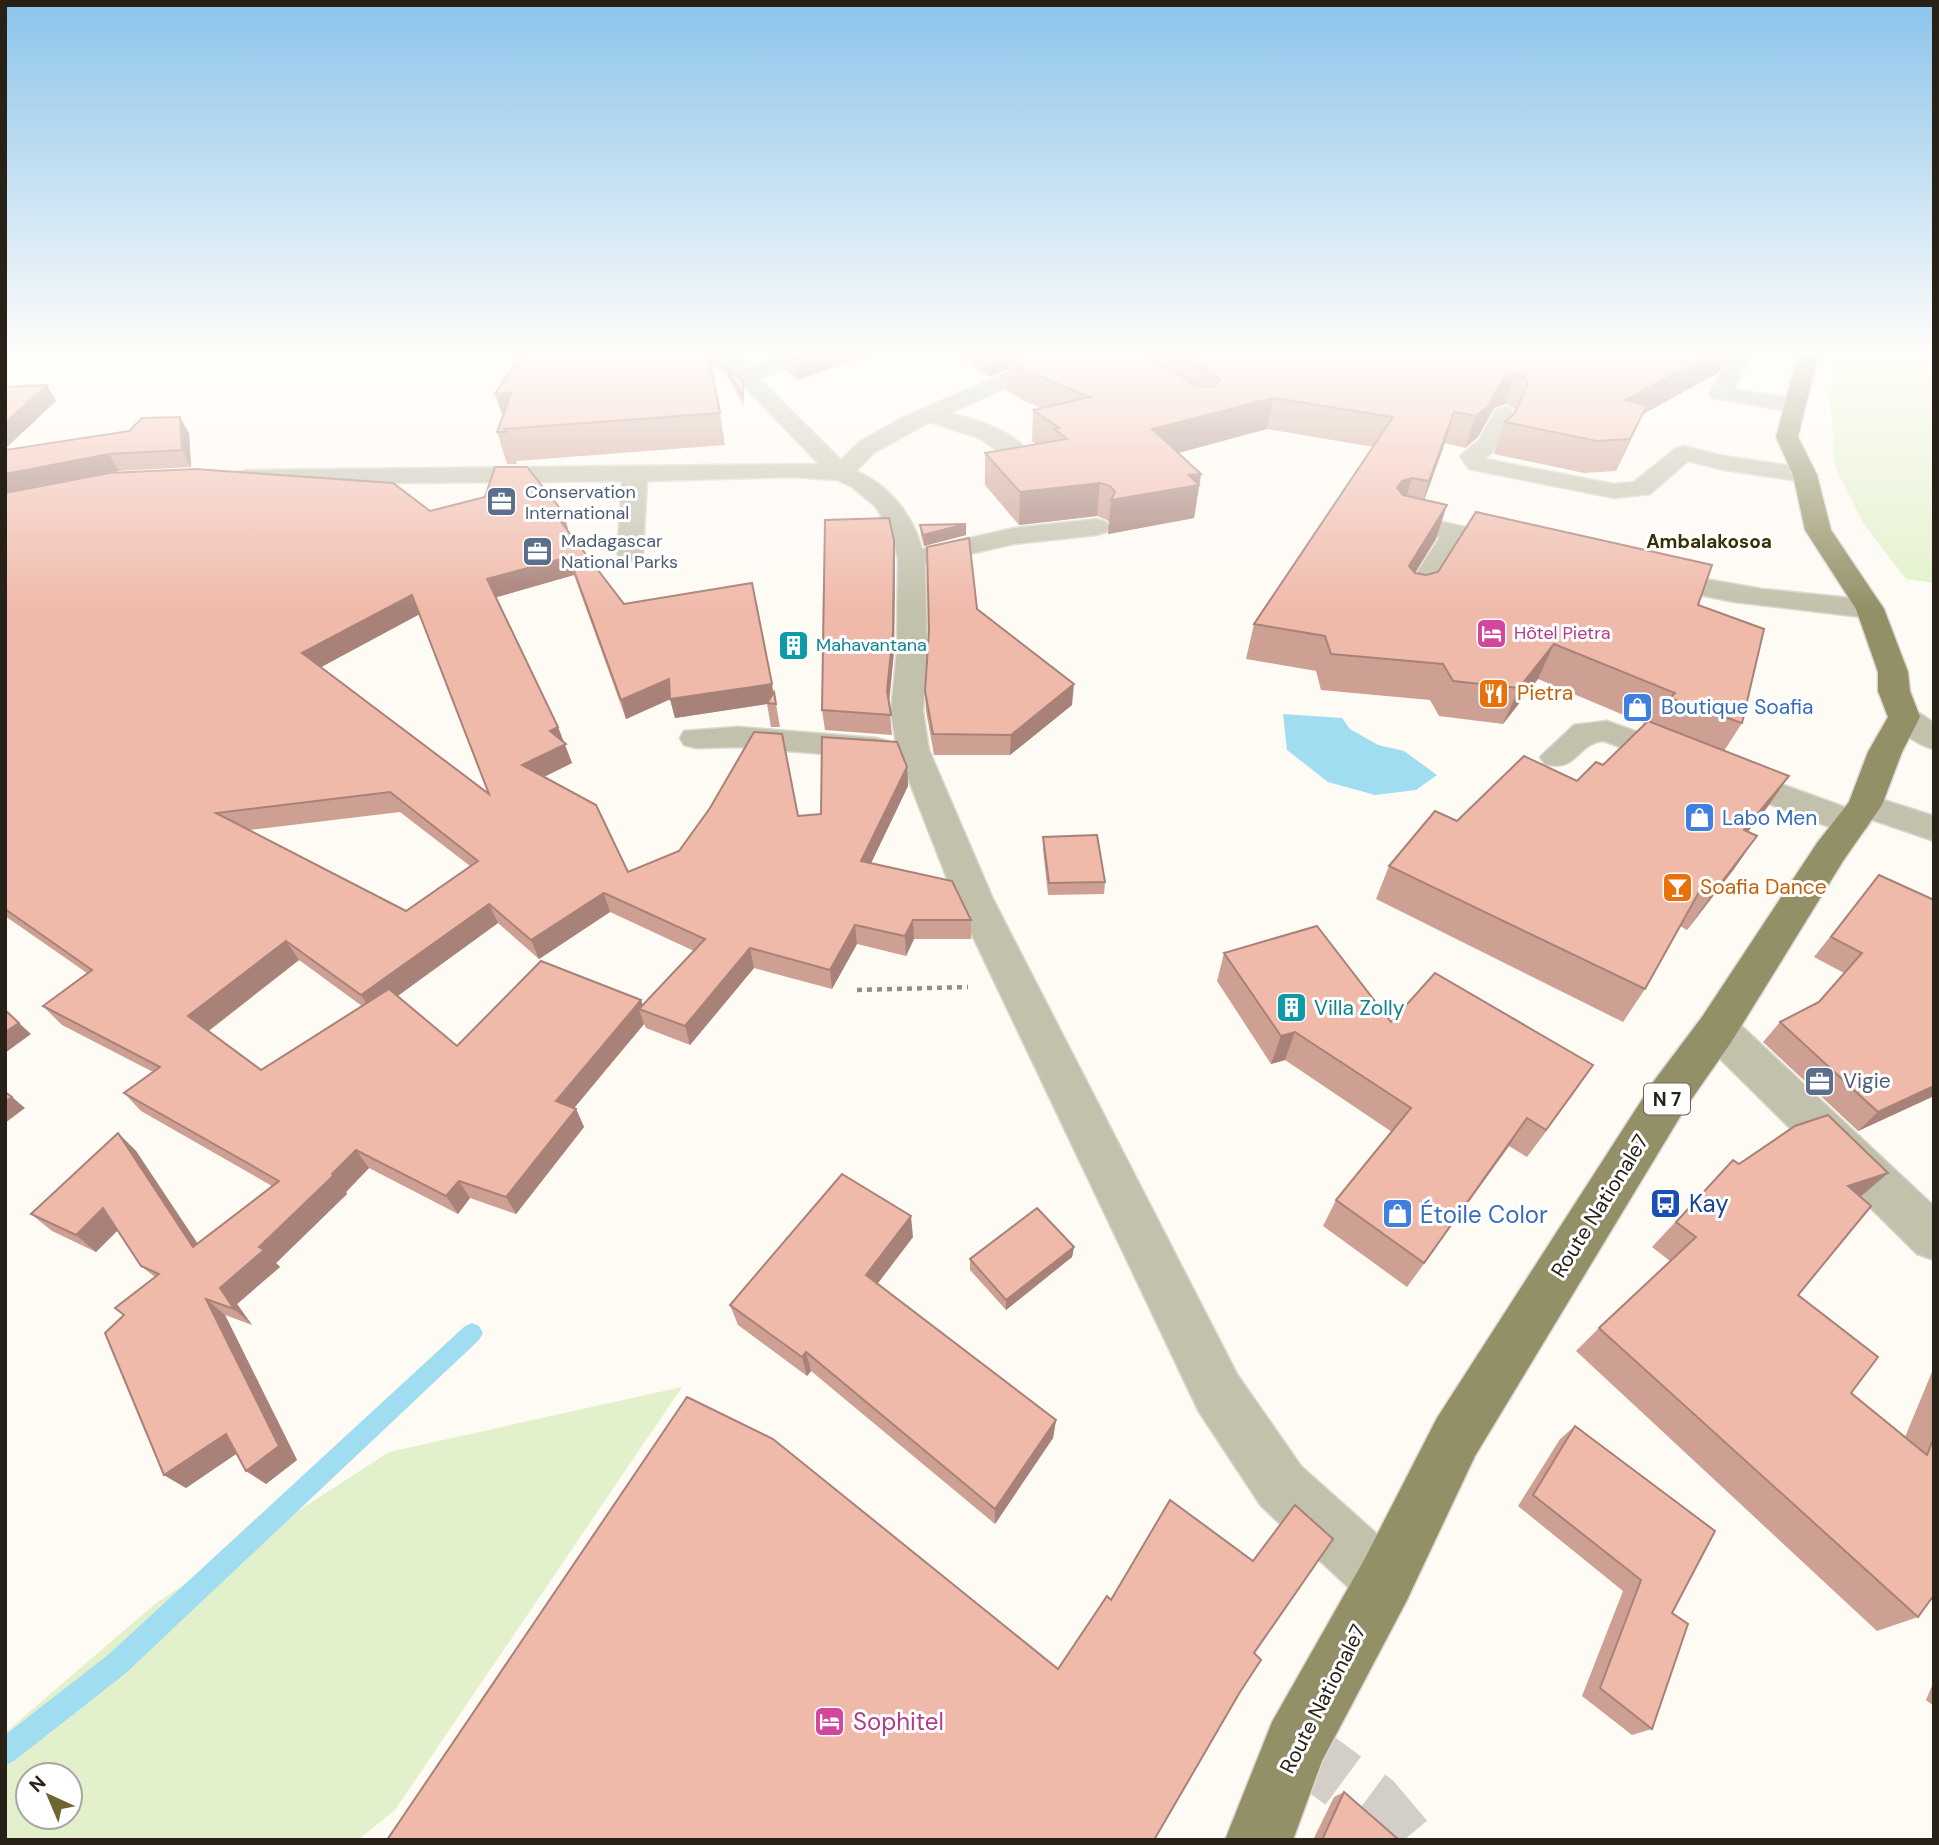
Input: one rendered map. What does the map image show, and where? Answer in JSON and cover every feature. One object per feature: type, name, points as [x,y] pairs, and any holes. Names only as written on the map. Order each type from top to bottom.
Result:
[{"type":"main road","name":"Route Nationale7","points":[[1259,1840],[1295,1745],[1385,1581],[1456,1437],[1670,1094],[1717,1029],[1830,852],[1859,814],[1885,752],[1919,728],[1894,691],[1893,672],[1870,609],[1818,530],[1805,475],[1787,437]]},
{"type":"street","points":[[806,437],[841,473]]},
{"type":"street","points":[[841,473],[867,447],[886,437]]},
{"type":"street","points":[[998,437],[1018,454]]},
{"type":"street","points":[[1493,437],[1490,443],[1472,456],[1477,464],[1614,491],[1641,489],[1684,453],[1724,463],[1805,475]]},
{"type":"street","points":[[226,477],[790,470],[841,473],[862,482],[884,500],[904,531],[911,559],[912,651],[906,710],[913,751],[974,899],[1218,1392],[1281,1486],[1385,1581]]},
{"type":"street","points":[[630,553],[635,474]]},
{"type":"street","points":[[1403,521],[1535,551]]},
{"type":"street","points":[[911,559],[1014,536],[1097,527]]},
{"type":"street","points":[[1415,599],[1457,533]]},
{"type":"street","points":[[1626,572],[1704,590],[1778,601],[1870,609]]},
{"type":"street","points":[[1557,757],[1585,732],[1607,731],[1859,814],[1934,829]]},
{"type":"street","points":[[696,738],[738,737],[913,751]]},
{"type":"street","points":[[1717,1029],[1934,1238]]},
{"type":"path","points":[[857,990],[1031,1013]]},
{"type":"green space","points":[[1833,437],[1934,437],[1934,583],[1906,579],[1863,523],[1835,467]]},
{"type":"green space","points":[[682,1387],[395,1810],[358,1840],[5,1840],[5,1733],[156,1603],[389,1452]]},
{"type":"water","points":[[1283,714],[1342,718],[1350,729],[1378,745],[1404,751],[1437,775],[1416,790],[1375,795],[1328,782],[1287,750]]},
{"type":"building","points":[[89,437],[181,437],[182,450],[109,454],[5,474],[5,450]]},
{"type":"building","points":[[1065,437],[1161,437],[1201,474],[1189,475],[1199,485],[1111,500],[1115,492],[1110,486],[1100,483],[1020,492],[985,453],[1067,439]]},
{"type":"building","points":[[1380,437],[1445,437],[1429,481],[1412,478],[1402,481],[1397,488],[1403,495],[1447,505],[1409,566],[1415,573],[1426,575],[1438,572],[1476,512],[1712,565],[1698,605],[1764,629],[1742,723],[1670,698],[1675,693],[1554,644],[1519,688],[1453,681],[1443,664],[1331,654],[1325,636],[1254,624]]},
{"type":"building","points":[[1578,437],[1631,437],[1630,439],[1597,441]]},
{"type":"building","points":[[495,467],[527,467],[563,512],[555,514],[624,604],[752,583],[772,684],[670,699],[669,679],[621,700],[569,557],[487,579],[558,727],[550,731],[566,744],[522,765],[596,805],[628,872],[679,851],[710,808],[754,732],[782,734],[798,816],[821,814],[822,737],[897,742],[907,767],[861,861],[952,881],[971,920],[913,920],[905,936],[855,925],[830,970],[750,948],[685,1026],[639,1009],[705,939],[604,893],[531,940],[489,904],[361,995],[286,941],[188,1016],[261,1070],[389,989],[457,1046],[541,961],[641,1000],[556,1101],[576,1109],[506,1197],[459,1181],[446,1196],[356,1150],[333,1176],[259,1247],[264,1250],[220,1288],[234,1309],[206,1299],[279,1446],[246,1471],[226,1434],[164,1475],[105,1333],[124,1315],[115,1308],[159,1274],[141,1266],[103,1208],[76,1235],[31,1214],[118,1133],[193,1247],[279,1181],[124,1093],[160,1067],[43,1006],[92,970],[5,909],[5,493],[109,473],[195,469],[393,483],[430,511],[485,497]],"holes":[[[412,595],[489,794],[302,653]],[[390,792],[478,861],[406,911],[216,813]]]},
{"type":"building","points":[[889,518],[894,540],[893,631],[887,691],[891,715],[822,710],[825,520]]},
{"type":"building","points":[[966,524],[923,535],[920,525]]},
{"type":"building","points":[[969,538],[977,609],[1074,684],[1011,735],[933,734],[925,691],[929,631],[927,547]]},
{"type":"building","points":[[774,692],[776,704],[767,703]]},
{"type":"building","points":[[1648,721],[1789,776],[1744,830],[1757,836],[1710,897],[1699,892],[1645,989],[1389,866],[1435,811],[1457,821],[1524,756],[1577,781],[1596,762],[1603,765]]},
{"type":"building","points":[[1097,835],[1105,882],[1049,883],[1043,837]]},
{"type":"building","points":[[1879,875],[1934,900],[1934,1086],[1878,1112],[1780,1022],[1819,1002],[1862,953],[1831,937]]},
{"type":"building","points":[[1317,926],[1391,1022],[1435,973],[1593,1065],[1546,1130],[1527,1118],[1424,1263],[1336,1200],[1411,1108],[1295,1032],[1281,1036],[1224,953]]},
{"type":"building","points":[[5,1010],[19,1023],[5,1032]]},
{"type":"building","points":[[5,1092],[12,1097],[5,1102]]},
{"type":"building","points":[[1828,1115],[1888,1173],[1848,1186],[1871,1206],[1798,1295],[1878,1357],[1851,1393],[1927,1455],[1934,1437],[1934,1595],[1918,1617],[1599,1328],[1696,1237],[1676,1222],[1733,1160],[1739,1164],[1795,1126]]},
{"type":"building","points":[[842,1174],[911,1216],[866,1275],[1056,1420],[995,1509],[806,1352],[802,1357],[730,1305]]},
{"type":"building","points":[[1037,1208],[1074,1247],[1006,1300],[970,1259]]},
{"type":"building","points":[[687,1397],[773,1439],[1058,1669],[1107,1596],[1111,1600],[1170,1500],[1253,1561],[1295,1505],[1333,1539],[1254,1653],[1261,1660],[1154,1840],[387,1840]]},
{"type":"building","points":[[1575,1426],[1715,1531],[1672,1613],[1688,1624],[1652,1729],[1600,1688],[1641,1580],[1533,1495]]},
{"type":"building","points":[[1344,1792],[1399,1840],[1322,1840]]},
{"type":"waterway","points":[[5,1752],[117,1664],[472,1333]]},
{"type":"tunnel","points":[[1295,1745],[1372,1802],[1404,1840]]},
{"type":"place","name":"Conservation International","points":[[502,502]]},
{"type":"place","name":"Madagascar National Parks","points":[[538,551]]},
{"type":"place","name":"Hôtel Pietra","points":[[1491,633]]},
{"type":"place","name":"Mahavantana","points":[[793,645]]},
{"type":"place","name":"Pietra","points":[[1494,693]]},
{"type":"place","name":"Boutique Soafia","points":[[1638,707]]},
{"type":"place","name":"Labo Men","points":[[1699,818]]},
{"type":"place","name":"Soafia Dance","points":[[1677,887]]},
{"type":"place","name":"Villa Zolly","points":[[1291,1008]]},
{"type":"place","name":"Vigie","points":[[1820,1081]]},
{"type":"place","name":"Kay","points":[[1666,1203]]},
{"type":"place","name":"Étoile Color","points":[[1397,1214]]},
{"type":"place","name":"Sophitel","points":[[830,1721]]},
{"type":"district","name":"Ambalakosoa","points":[[1709,541]]}]
